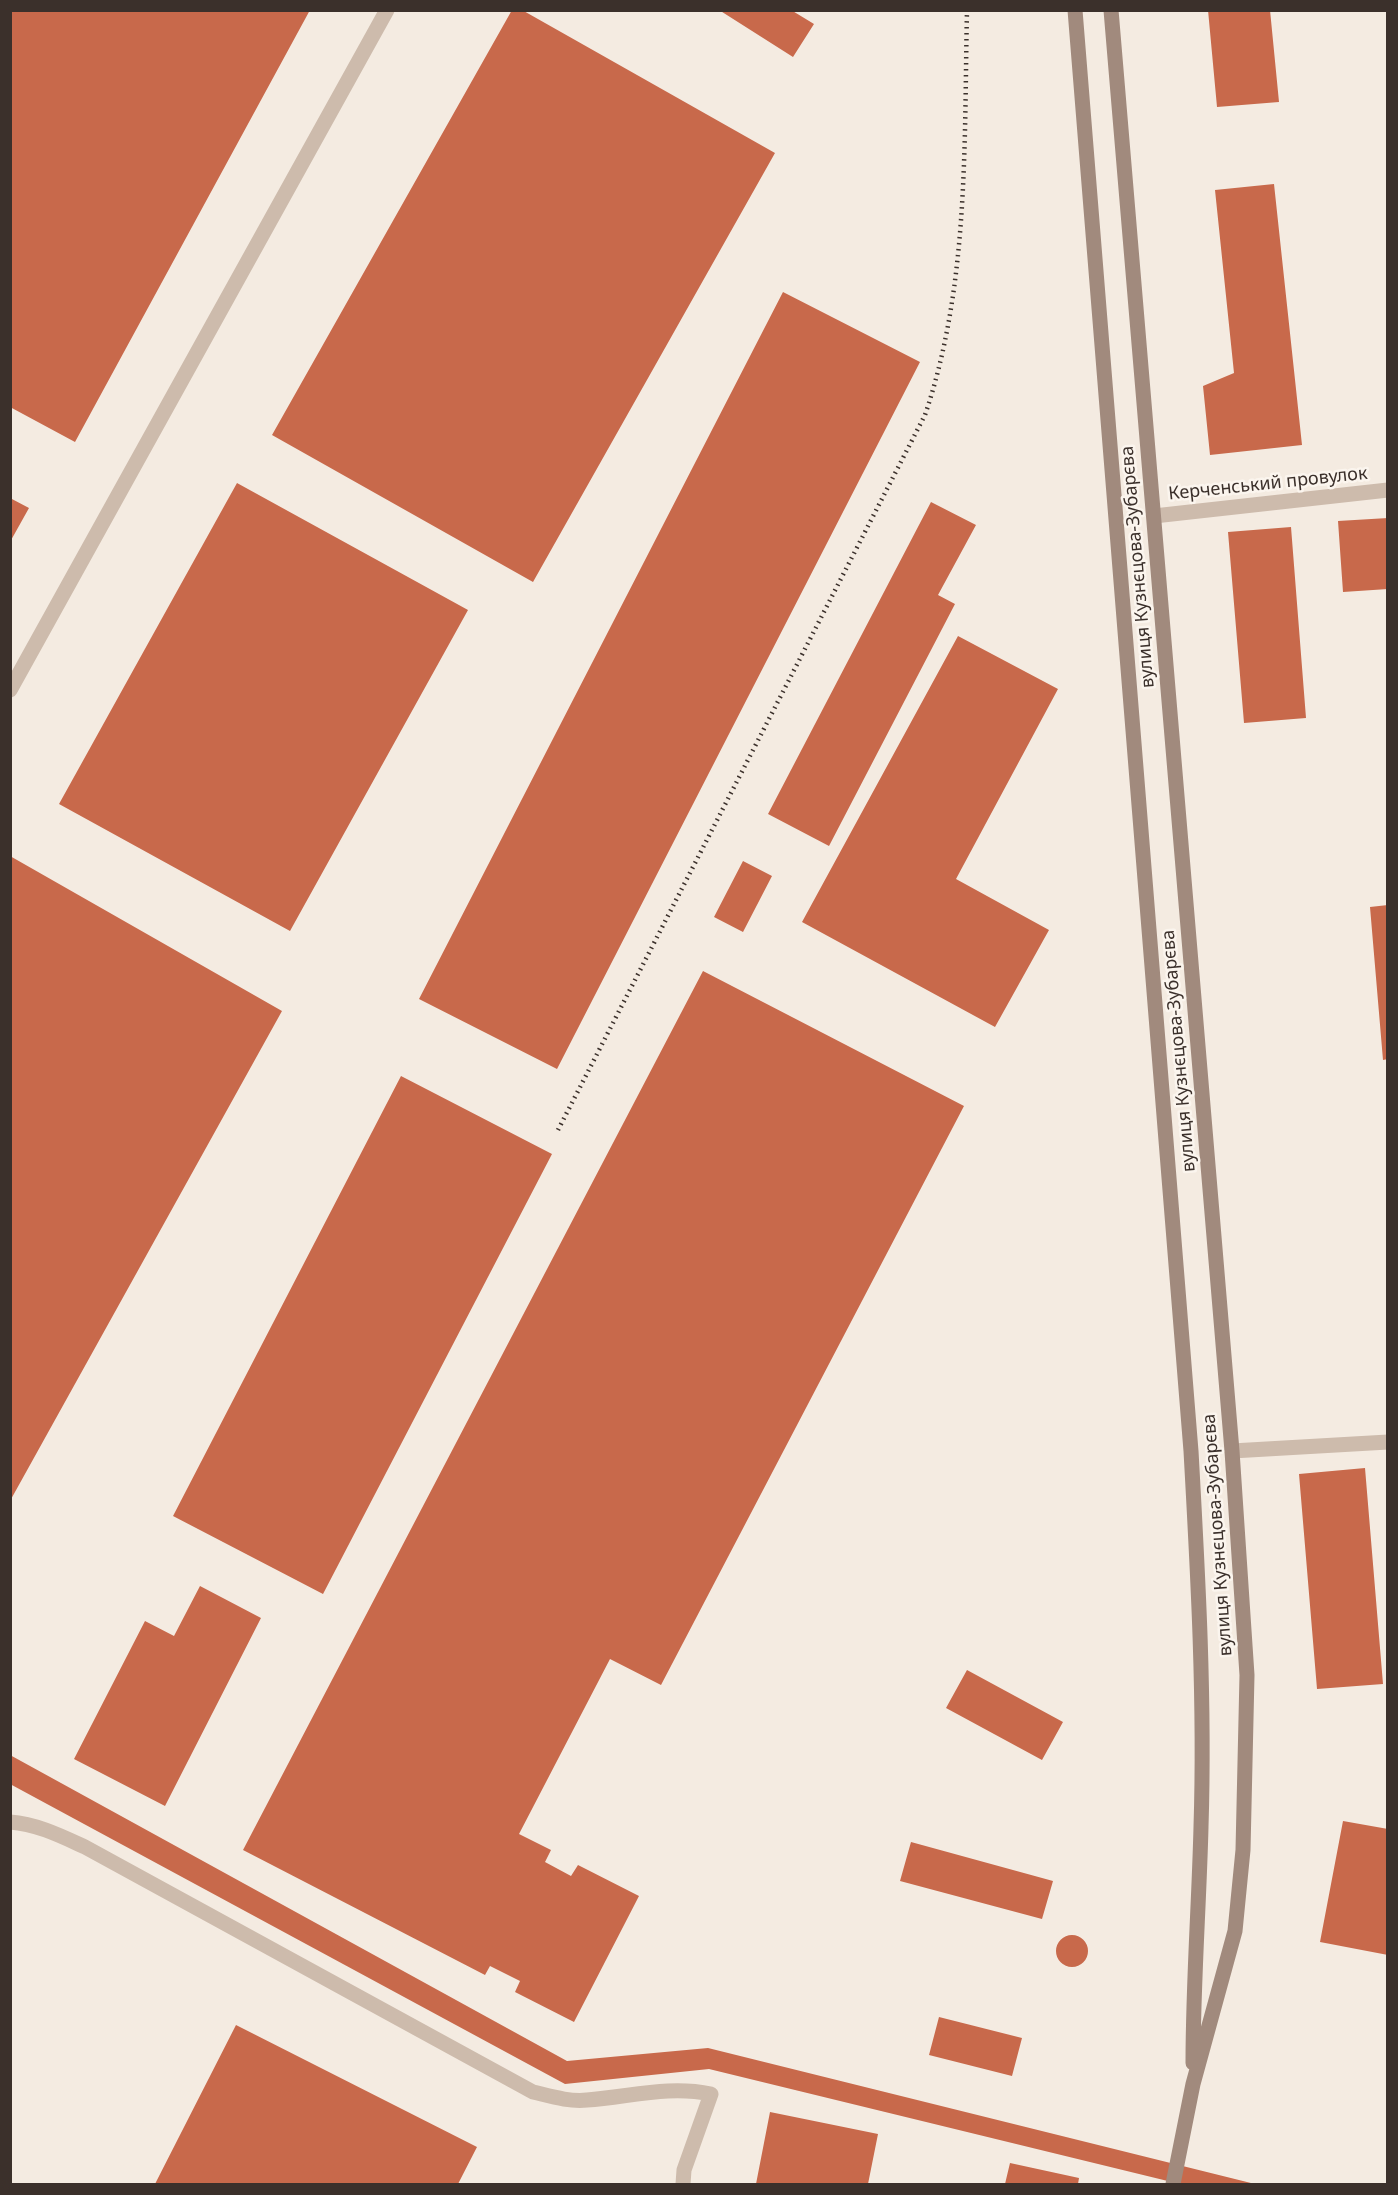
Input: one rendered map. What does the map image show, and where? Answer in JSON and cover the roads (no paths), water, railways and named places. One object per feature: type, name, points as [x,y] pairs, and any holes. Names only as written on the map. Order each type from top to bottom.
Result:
[{"type":"main road","name":"вулиця Кузнєцова-Зубарєва","points":[[1075,10],[1191,1451],[1203,1657],[1202,1828],[1193,1982],[1193,2084]]},
{"type":"main road","name":"вулиця Кузнєцова-Зубарєва","points":[[1111,10],[1232,1451],[1247,1675],[1243,1850],[1235,1931],[1193,2084],[1173,2184]]},
{"type":"street","points":[[10,690],[387,10]]},
{"type":"street","name":"Керченський провулок","points":[[1154,516],[1388,490]]},
{"type":"street","points":[[1232,1451],[1388,1442]]},
{"type":"street","points":[[10,1822],[25,1823],[52,1832],[85,1847],[533,2092],[586,2101],[662,2089],[689,2089],[711,2094],[684,2170],[683,2184]]},
{"type":"railway","points":[[558,1130],[925,415],[950,316],[957,266],[964,164],[967,10]]}]
